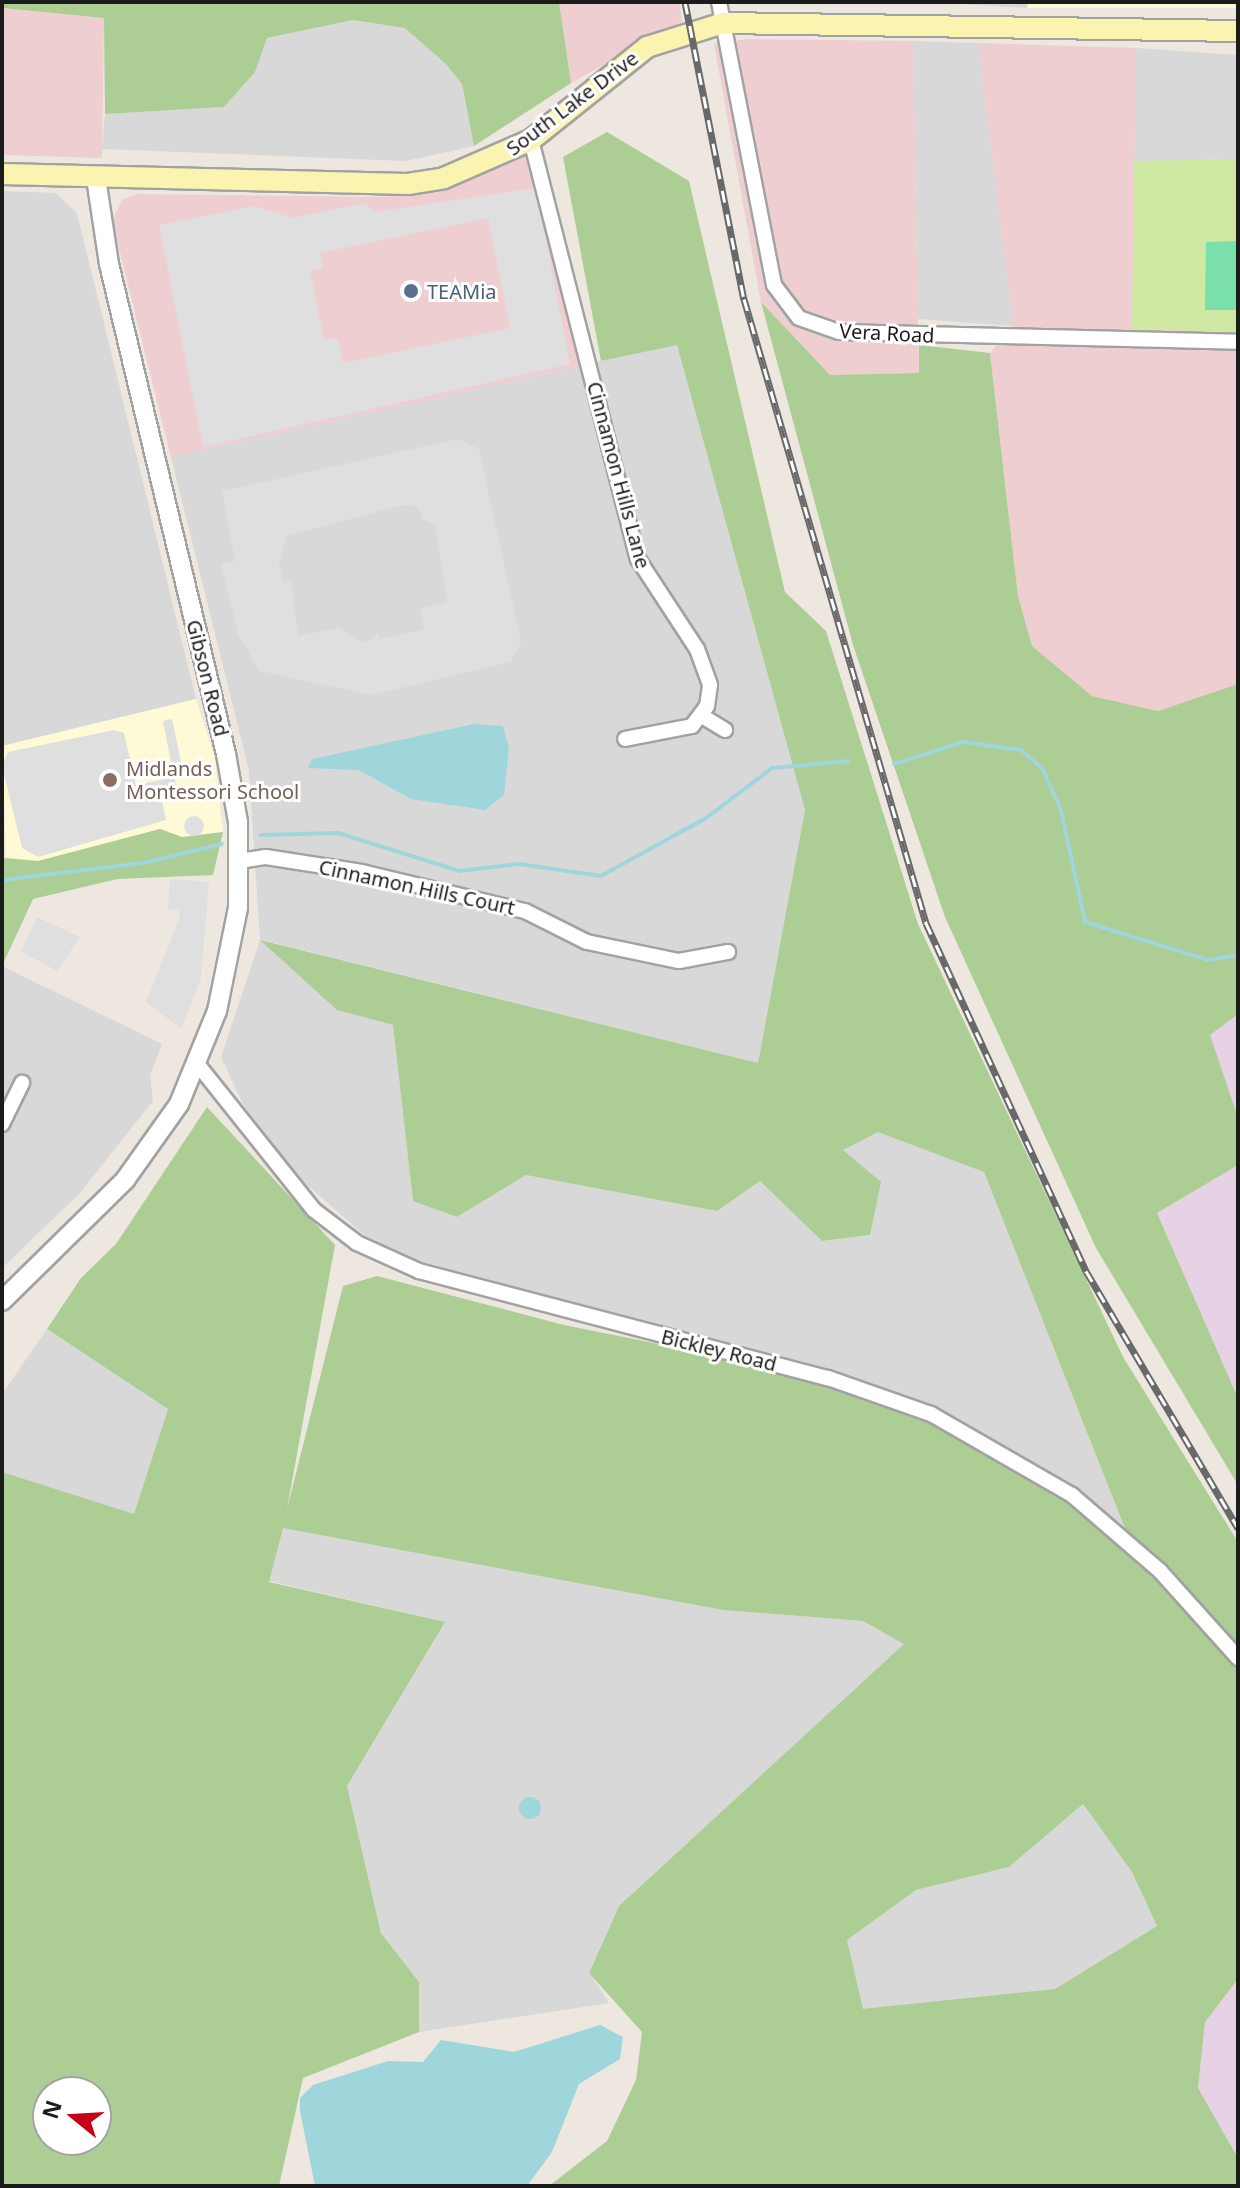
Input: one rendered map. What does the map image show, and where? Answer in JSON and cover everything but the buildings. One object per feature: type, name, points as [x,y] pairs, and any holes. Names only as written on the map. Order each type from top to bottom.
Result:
[{"type":"main road","name":"South Lake Drive","points":[[2,174],[408,184],[475,169],[531,140],[638,52],[721,12],[1238,31]]},
{"type":"street","name":"Vera Road","points":[[721,12],[774,285],[799,318],[839,332],[1238,342]]},
{"type":"street","name":"Cinnamon Hills Lane","points":[[531,140],[638,559],[707,675],[702,716]]},
{"type":"street","name":"Gibson Road","points":[[2,1301],[142,1160],[199,1066],[226,980],[240,861],[226,754],[109,264],[96,178]]},
{"type":"street","points":[[625,739],[679,732],[702,716],[725,730]]},
{"type":"street","name":"Cinnamon Hills Court","points":[[240,861],[266,857],[362,872],[525,911],[587,942],[679,961],[728,952]]},
{"type":"street","name":"Bickley Road","points":[[199,1066],[314,1210],[357,1243],[419,1271],[828,1378],[931,1414],[1080,1501],[1160,1571],[1238,1658]]},
{"type":"street","points":[[2,1124],[22,1083]]},
{"type":"shaded area","points":[[559,2],[679,2],[682,22],[571,83]]},
{"type":"shaded area","points":[[928,2],[1028,2],[1027,8]]},
{"type":"shaded area","points":[[1028,2],[1238,2],[1238,8],[1027,8]]},
{"type":"shaded area","points":[[2,8],[104,18],[102,158],[2,155]]},
{"type":"shaded area","points":[[353,20],[406,28],[446,64],[462,84],[474,146],[406,161],[102,149],[105,114],[224,107],[255,72],[267,38]]},
{"type":"shaded area","points":[[747,39],[913,41],[919,373],[830,375],[761,302],[714,44]]},
{"type":"shaded area","points":[[913,41],[978,43],[1013,326],[918,319]]},
{"type":"shaded area","points":[[978,43],[1136,48],[1132,329],[1238,331],[1238,684],[1158,711],[1092,696],[1032,646],[1018,596],[990,353],[1013,326]]},
{"type":"shaded area","points":[[1136,48],[1238,55],[1238,159],[1134,161]]},
{"type":"shaded area","points":[[533,154],[579,366],[171,457],[112,220],[122,200],[136,194],[385,197],[436,192]]},
{"type":"shaded area","points":[[536,188],[570,364],[203,447],[159,225],[255,206],[292,218],[366,203],[374,212]],"holes":[[[488,218],[510,328],[343,363],[338,338],[324,340],[310,271],[323,267],[320,253]]]},
{"type":"shaded area","points":[[2,191],[56,193],[77,213],[196,699],[2,746]]},
{"type":"shaded area","points":[[677,344],[805,810],[758,1063],[262,940],[337,1010],[393,1025],[413,1200],[457,1217],[526,1175],[717,1211],[760,1181],[822,1241],[871,1235],[842,1150],[878,1131],[984,1172],[1126,1531],[1060,1479],[923,1404],[381,1250],[295,1174],[243,1104],[221,1057],[260,940],[249,771],[171,457]]},
{"type":"shaded area","points":[[458,439],[479,449],[521,642],[511,662],[371,695],[259,671],[238,634],[221,565],[235,561],[222,491]],"holes":[[[403,505],[418,506],[423,520],[435,525],[447,602],[420,609],[424,629],[380,639],[378,634],[363,643],[339,628],[298,636],[291,581],[283,582],[279,565],[286,536]]]},
{"type":"shaded area","name":"Midlands Montessori School","points":[[196,699],[215,758],[223,832],[182,837],[160,829],[38,861],[6,857],[2,746]]},
{"type":"shaded area","points":[[172,719],[183,771],[173,773],[163,721]]},
{"type":"shaded area","points":[[114,730],[124,733],[136,785],[174,777],[177,786],[160,790],[166,820],[38,857],[22,848],[2,766],[8,752]]},
{"type":"shaded area","points":[[194,816],[201,819],[204,826],[201,833],[194,836],[187,833],[184,826],[187,819]]},
{"type":"shaded area","points":[[170,879],[209,882],[201,978],[181,1029],[146,1002],[180,917],[179,909],[168,909]]},
{"type":"shaded area","points":[[37,917],[80,937],[57,971],[21,951]]},
{"type":"shaded area","points":[[2,966],[162,1044],[150,1076],[153,1101],[79,1194],[2,1268]]},
{"type":"shaded area","points":[[1238,1014],[1238,1118],[1209,1035]]},
{"type":"shaded area","points":[[1238,1165],[1238,1398],[1157,1213]]},
{"type":"shaded area","points":[[47,1329],[168,1409],[134,1515],[2,1472],[2,1394]]},
{"type":"shaded area","points":[[283,1527],[723,1610],[863,1621],[905,1644],[619,1906],[589,1972],[609,2003],[419,2032],[419,1982],[381,1933],[347,1786],[445,1622],[269,1581]]},
{"type":"shaded area","points":[[1083,1804],[1132,1872],[1157,1926],[1055,1989],[863,2010],[847,1940],[916,1890],[1009,1867]]},
{"type":"shaded area","points":[[1238,1979],[1238,2158],[1198,2088],[1205,2022]]},
{"type":"green space","points":[[2,2],[559,2],[571,83],[474,146],[462,84],[446,64],[405,28],[353,20],[267,38],[255,72],[224,107],[105,114],[104,18],[2,8]]},
{"type":"green space","points":[[607,132],[689,181],[785,592],[826,631],[918,924],[1123,1357],[1238,1542],[1238,1979],[1205,2022],[1198,2088],[1238,2158],[1238,2186],[549,2186],[607,2141],[636,2080],[642,2032],[589,1973],[619,1906],[904,1644],[863,1621],[723,1610],[283,1528],[269,1582],[445,1622],[347,1786],[381,1933],[419,1982],[419,2032],[303,2078],[279,2186],[2,2186],[2,1472],[134,1514],[168,1409],[47,1329],[81,1278],[116,1244],[207,1107],[335,1245],[287,1509],[343,1286],[377,1276],[564,1325],[828,1378],[992,1443],[1130,1541],[984,1172],[878,1132],[843,1150],[881,1182],[870,1235],[822,1241],[760,1181],[717,1211],[526,1175],[457,1217],[413,1201],[393,1025],[337,1010],[260,940],[758,1063],[805,810],[677,345],[601,361],[563,157]],"holes":[[[1083,1804],[1132,1872],[1157,1926],[1055,1989],[863,2009],[847,1940],[916,1890],[1009,1867]]]},
{"type":"green space","points":[[1238,159],[1238,332],[1132,329],[1134,161]]},
{"type":"green space","points":[[1238,241],[1238,310],[1205,310],[1206,242]]},
{"type":"green space","points":[[761,302],[830,375],[919,373],[919,345],[990,353],[1018,596],[1032,646],[1092,696],[1158,711],[1238,684],[1238,1014],[1210,1035],[1238,1118],[1238,1165],[1157,1213],[1238,1398],[1238,1485],[1096,1248],[945,917],[853,645]]},
{"type":"green space","points":[[160,829],[182,837],[223,832],[213,875],[117,879],[33,899],[2,966],[2,858],[38,861]]},
{"type":"water","points":[[474,724],[503,726],[509,748],[504,795],[485,810],[411,799],[359,770],[308,768],[312,759]]},
{"type":"water","points":[[530,1797],[538,1800],[541,1808],[538,1816],[530,1819],[522,1816],[519,1808],[522,1800]]},
{"type":"water","points":[[600,2025],[623,2037],[620,2059],[579,2084],[552,2152],[527,2186],[315,2186],[300,2111],[300,2098],[313,2085],[388,2061],[423,2062],[441,2040],[514,2052]]},
{"type":"waterway","points":[[894,764],[963,742],[1021,750],[1042,768],[1061,810],[1085,922],[1208,960],[1238,955]]},
{"type":"waterway","points":[[260,835],[338,833],[460,871],[519,864],[601,876],[706,818],[772,768],[849,761]]},
{"type":"waterway","points":[[2,880],[143,863],[222,844]]},
{"type":"railway","points":[[685,2],[744,299],[926,923],[1086,1271],[1238,1528]]},
{"type":"place","name":"TEAMia","points":[[411,291]]},
{"type":"place","name":"Midlands Montessori School","points":[[110,780]]}]
